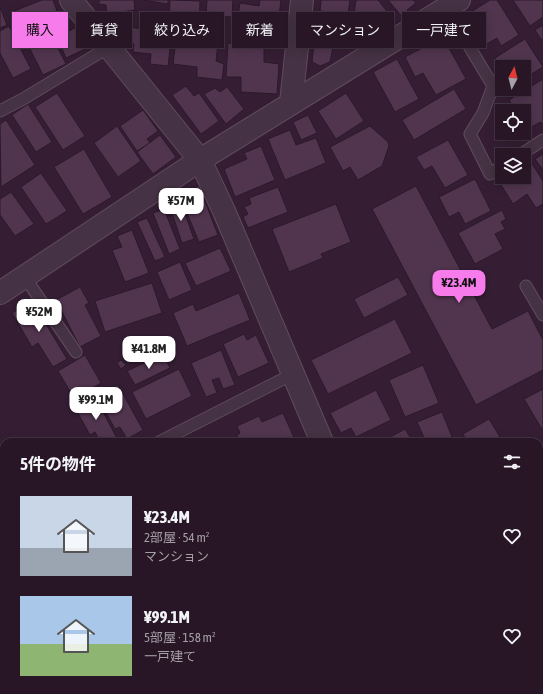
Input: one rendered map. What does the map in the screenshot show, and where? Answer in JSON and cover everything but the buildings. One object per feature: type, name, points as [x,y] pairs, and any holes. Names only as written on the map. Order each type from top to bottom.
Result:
[{"type":"street","points":[[71,0],[80,12]]},
{"type":"street","points":[[291,103],[302,0]]},
{"type":"street","points":[[0,293],[200,160],[452,4]]},
{"type":"street","points":[[109,48],[200,160],[224,211],[320,438]]},
{"type":"lane","points":[[452,4],[493,86],[483,113],[470,134],[490,174],[495,171]]},
{"type":"lane","points":[[0,111],[23,99],[106,48]]},
{"type":"lane","points":[[531,148],[543,140]]},
{"type":"lane","points":[[24,276],[76,352]]},
{"type":"lane","points":[[526,286],[543,315]]},
{"type":"lane","points":[[167,438],[293,374]]}]
